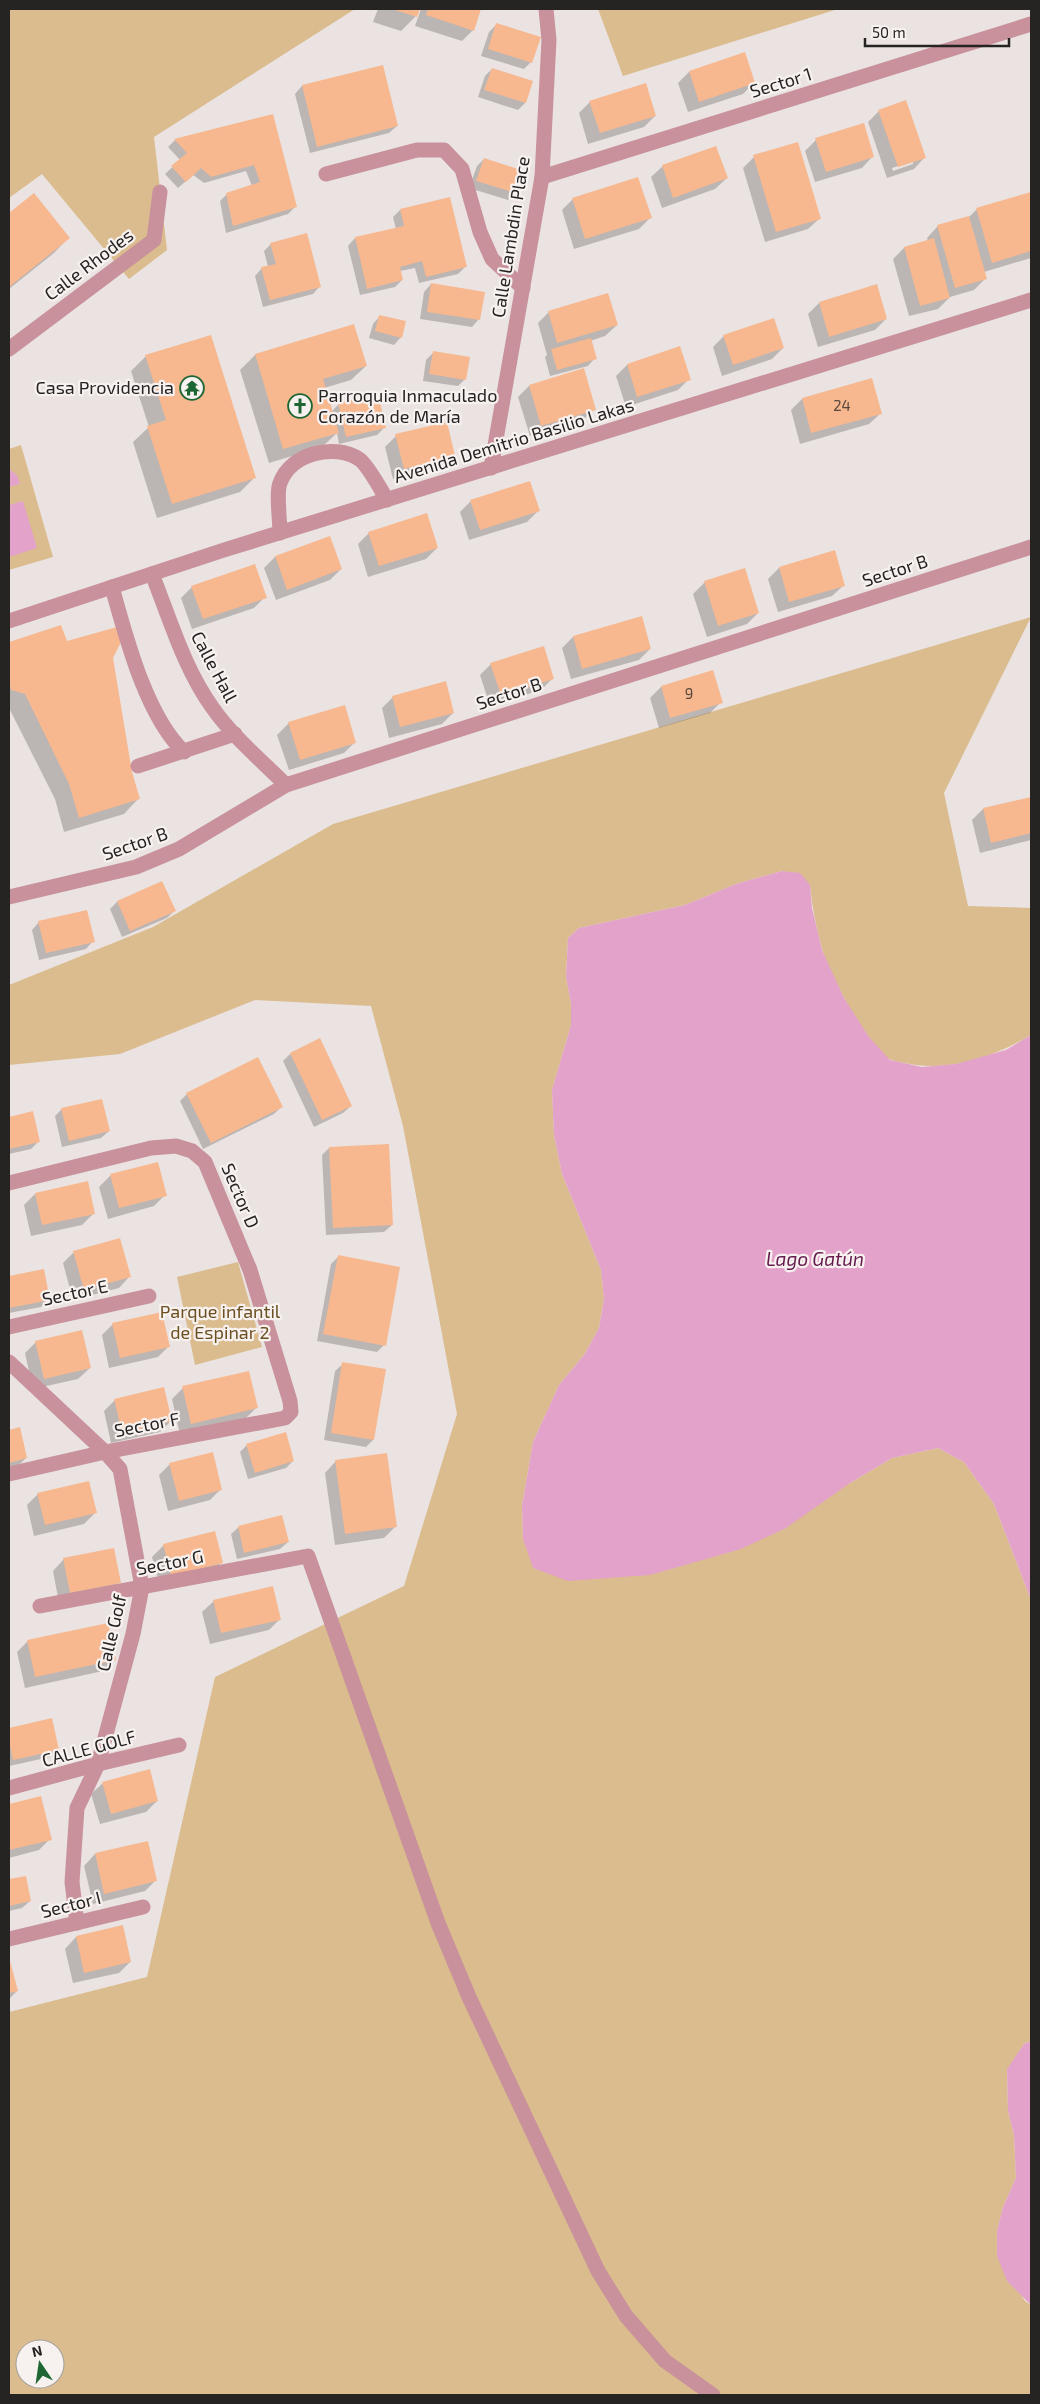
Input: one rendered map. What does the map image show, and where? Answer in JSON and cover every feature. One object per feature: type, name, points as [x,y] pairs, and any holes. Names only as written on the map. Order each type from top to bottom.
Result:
[{"type":"street","name":"Calle Lambdin Place","points":[[491,468],[542,177],[550,40],[546,9]]},
{"type":"street","name":"Sector 1","points":[[542,177],[1031,24]]},
{"type":"street","points":[[326,174],[417,150],[444,150],[462,169],[480,232],[492,259],[523,288]]},
{"type":"street","name":"Calle Rhodes","points":[[9,349],[154,240],[160,192]]},
{"type":"street","name":"Avenida Demitrio Basilio Lakas","points":[[9,621],[280,533],[1031,300]]},
{"type":"street","points":[[280,533],[280,483],[293,464],[315,453],[340,451],[360,459],[387,500]]},
{"type":"street","name":"Sector B","points":[[9,897],[136,867],[179,849],[286,784],[1031,547]]},
{"type":"street","name":"Calle Hall","points":[[152,574],[198,686],[220,719],[286,784]]},
{"type":"street","points":[[112,587],[151,706],[172,741],[184,752]]},
{"type":"street","points":[[138,766],[235,734]]},
{"type":"street","name":"Sector D","points":[[9,1183],[151,1148],[176,1146],[192,1151],[205,1162],[250,1270],[290,1401],[291,1412]]},
{"type":"street","name":"Sector E","points":[[9,1327],[149,1296]]},
{"type":"street","name":"Calle Golf","points":[[9,1362],[105,1452],[120,1470],[142,1587],[133,1634],[98,1764],[77,1808],[72,1882],[77,1923]]},
{"type":"street","name":"Sector F","points":[[9,1474],[105,1452],[285,1418],[291,1412]]},
{"type":"street","name":"Sector G","points":[[40,1606],[308,1556],[438,1923],[469,1997],[598,2271],[626,2316],[665,2361],[714,2395]]},
{"type":"street","name":"CALLE GOLF","points":[[9,1788],[179,1745]]},
{"type":"street","name":"Sector I","points":[[9,1939],[143,1907]]},
{"type":"green space","points":[[9,9],[355,9],[154,137],[167,250],[129,279],[42,174],[9,198]]},
{"type":"green space","points":[[598,9],[838,9],[623,76]]},
{"type":"green space","points":[[21,445],[53,557],[9,570],[9,449]]},
{"type":"green space","points":[[1031,617],[944,793],[968,906],[1031,908],[1031,1035],[1002,1050],[970,1061],[954,1064],[921,1066],[889,1059],[860,1024],[841,992],[826,961],[814,917],[810,885],[782,871],[736,884],[685,905],[579,928],[568,938],[566,977],[571,1003],[571,1025],[552,1090],[554,1135],[562,1174],[601,1270],[604,1299],[599,1328],[584,1355],[559,1385],[533,1442],[522,1506],[523,1539],[850,1483],[892,1458],[938,1448],[964,1462],[994,1504],[1031,1600],[1031,2041],[1024,2044],[1007,2070],[1008,2111],[1014,2135],[1016,2178],[1003,2207],[997,2231],[997,2256],[1025,2301],[1031,2305],[1031,2395],[9,2395],[9,2012],[147,1977],[215,1677],[404,1586],[457,1414],[403,1126],[371,1006],[255,1000],[120,1054],[9,1065],[9,985],[153,927],[333,824]]},
{"type":"green space","name":"Parque infantil de Espinar 2","points":[[238,1262],[262,1347],[195,1365],[177,1277]]},
{"type":"water","points":[[9,469],[17,475],[20,484],[9,487]]},
{"type":"water","points":[[23,501],[37,548],[9,557],[9,505]]},
{"type":"water","name":"Lago Gatún","points":[[782,871],[800,873],[810,885],[812,908],[822,950],[844,998],[869,1037],[890,1060],[922,1067],[956,1064],[1006,1050],[1031,1035],[1031,1600],[994,1504],[964,1462],[938,1448],[892,1458],[850,1483],[786,1528],[741,1549],[650,1575],[568,1581],[533,1568],[523,1539],[522,1506],[533,1442],[559,1385],[584,1355],[599,1328],[604,1299],[601,1270],[562,1174],[554,1135],[552,1090],[571,1025],[571,1003],[566,977],[568,938],[579,928],[685,905],[736,884]]},
{"type":"water","points":[[1031,2041],[1031,2305],[1007,2281],[997,2256],[997,2231],[1003,2207],[1016,2178],[1014,2135],[1008,2111],[1007,2069],[1024,2044]]},
{"type":"building","points":[[392,9],[420,9],[417,17]]},
{"type":"building","points":[[428,9],[481,9],[474,31],[426,15]]},
{"type":"building","points":[[496,23],[541,37],[532,63],[488,49]]},
{"type":"building","points":[[745,52],[755,83],[699,102],[689,71]]},
{"type":"building","points":[[383,65],[398,126],[317,147],[302,85]]},
{"type":"building","points":[[492,68],[533,81],[526,103],[484,90]]},
{"type":"building","points":[[646,83],[656,116],[600,133],[589,101]]},
{"type":"building","points":[[906,100],[926,158],[898,167],[878,110]]},
{"type":"building","points":[[273,114],[297,207],[233,226],[226,193],[260,182],[254,165],[211,177],[201,168],[186,182],[171,166],[187,153],[174,139]]},
{"type":"building","points":[[864,123],[874,157],[826,172],[815,138]]},
{"type":"building","points":[[798,142],[821,219],[776,232],[753,155]]},
{"type":"building","points":[[716,146],[728,178],[673,198],[662,165]]},
{"type":"building","points":[[484,158],[524,171],[516,193],[476,181]]},
{"type":"building","points":[[638,177],[652,218],[585,239],[572,198]]},
{"type":"building","points":[[1031,192],[1031,251],[992,263],[976,208]]},
{"type":"building","points":[[34,193],[70,238],[9,287],[9,213]]},
{"type":"building","points":[[450,197],[467,267],[426,277],[422,261],[400,267],[403,280],[367,289],[355,237],[404,226],[400,209]]},
{"type":"building","points":[[969,216],[987,279],[955,288],[937,225]]},
{"type":"building","points":[[307,233],[321,287],[270,300],[261,267],[276,264],[270,243]]},
{"type":"building","points":[[934,238],[950,298],[920,306],[904,247]]},
{"type":"building","points":[[431,283],[485,292],[480,320],[427,312]]},
{"type":"building","points":[[877,284],[887,319],[829,337],[819,302]]},
{"type":"building","points":[[608,293],[618,325],[557,343],[548,311]]},
{"type":"building","points":[[379,315],[406,321],[402,338],[375,331]]},
{"type":"building","points":[[774,318],[784,348],[733,365],[723,335]]},
{"type":"building","name":"Parroquia Inmaculado Corazón de María","points":[[354,324],[367,366],[323,379],[339,433],[283,449],[255,354]]},
{"type":"building","name":"Casa Providencia","points":[[211,335],[256,478],[172,504],[147,426],[166,420],[145,355]]},
{"type":"building","points":[[591,338],[597,359],[557,370],[551,349]]},
{"type":"building","points":[[680,346],[691,380],[637,397],[627,364]]},
{"type":"building","points":[[433,351],[470,357],[466,380],[429,374]]},
{"type":"building","points":[[584,368],[596,410],[541,426],[529,385]]},
{"type":"building","points":[[872,378],[882,414],[811,433],[802,398]]},
{"type":"building","points":[[378,394],[386,428],[346,437],[338,403]]},
{"type":"building","points":[[447,422],[455,456],[404,469],[395,434]]},
{"type":"building","points":[[530,481],[540,511],[480,530],[470,500]]},
{"type":"building","points":[[427,513],[438,548],[379,566],[368,532]]},
{"type":"building","points":[[330,536],[342,569],[287,590],[275,556]]},
{"type":"building","points":[[835,550],[845,586],[789,602],[779,567]]},
{"type":"building","points":[[255,564],[267,598],[203,619],[191,586]]},
{"type":"building","points":[[745,568],[759,613],[718,626],[704,581]]},
{"type":"building","points":[[642,616],[651,649],[582,669],[573,636]]},
{"type":"building","points":[[61,625],[67,641],[117,627],[122,640],[113,658],[132,772],[140,799],[79,818],[69,784],[25,694],[11,690],[9,680],[9,642]]},
{"type":"building","points":[[544,646],[554,679],[501,695],[490,663]]},
{"type":"building","points":[[713,670],[723,703],[670,718],[661,686]]},
{"type":"building","points":[[446,681],[454,713],[400,727],[392,696]]},
{"type":"building","points":[[345,705],[356,743],[300,760],[288,722]]},
{"type":"building","points":[[1031,797],[1031,833],[991,843],[983,808]]},
{"type":"building","points":[[162,881],[176,911],[130,931],[117,901]]},
{"type":"building","points":[[87,910],[95,942],[46,953],[38,921]]},
{"type":"building","points":[[320,1038],[352,1106],[322,1120],[290,1053]]},
{"type":"building","points":[[258,1057],[283,1107],[211,1143],[186,1093]]},
{"type":"building","points":[[102,1099],[110,1131],[69,1141],[61,1108]]},
{"type":"building","points":[[33,1111],[40,1142],[9,1149],[9,1117]]},
{"type":"building","points":[[389,1144],[393,1225],[333,1228],[329,1147]]},
{"type":"building","points":[[158,1162],[167,1196],[119,1208],[110,1174]]},
{"type":"building","points":[[88,1181],[95,1214],[42,1225],[35,1193]]},
{"type":"building","points":[[120,1238],[131,1277],[84,1290],[73,1251]]},
{"type":"building","points":[[338,1255],[400,1267],[386,1346],[323,1334]]},
{"type":"building","points":[[44,1269],[50,1300],[9,1308],[9,1276]]},
{"type":"building","points":[[162,1312],[170,1347],[120,1358],[112,1323]]},
{"type":"building","points":[[82,1330],[91,1368],[44,1379],[35,1341]]},
{"type":"building","points":[[342,1362],[386,1369],[374,1440],[331,1433]]},
{"type":"building","points":[[249,1371],[258,1408],[191,1424],[182,1386]]},
{"type":"building","points":[[164,1387],[172,1421],[122,1433],[114,1399]]},
{"type":"building","points":[[20,1427],[27,1458],[9,1463],[9,1430]]},
{"type":"building","points":[[286,1432],[294,1461],[255,1473],[246,1444]]},
{"type":"building","points":[[213,1452],[222,1490],[179,1501],[169,1463]]},
{"type":"building","points":[[387,1453],[397,1527],[345,1534],[335,1460]]},
{"type":"building","points":[[89,1481],[97,1513],[45,1525],[37,1493]]},
{"type":"building","points":[[282,1515],[289,1542],[244,1553],[238,1526]]},
{"type":"building","points":[[215,1531],[223,1563],[171,1576],[163,1544]]},
{"type":"building","points":[[114,1548],[121,1583],[70,1593],[63,1558]]},
{"type":"building","points":[[273,1586],[281,1620],[221,1633],[213,1600]]},
{"type":"building","points":[[108,1623],[116,1660],[35,1677],[27,1640]]},
{"type":"building","points":[[52,1718],[59,1750],[13,1760],[9,1741],[9,1728]]},
{"type":"building","points":[[150,1769],[158,1801],[111,1814],[102,1782]]},
{"type":"building","points":[[41,1796],[52,1840],[9,1850],[9,1804]]},
{"type":"building","points":[[148,1841],[157,1881],[104,1894],[95,1853]]},
{"type":"building","points":[[26,1876],[31,1901],[9,1906],[9,1879]]},
{"type":"building","points":[[123,1925],[131,1962],[84,1973],[76,1936]]},
{"type":"building","points":[[9,1957],[18,1991],[9,1993]]},
{"type":"place","name":"Casa Providencia","points":[[192,388]]},
{"type":"place","name":"Parroquia Inmaculado Corazón de María","points":[[300,406]]}]
